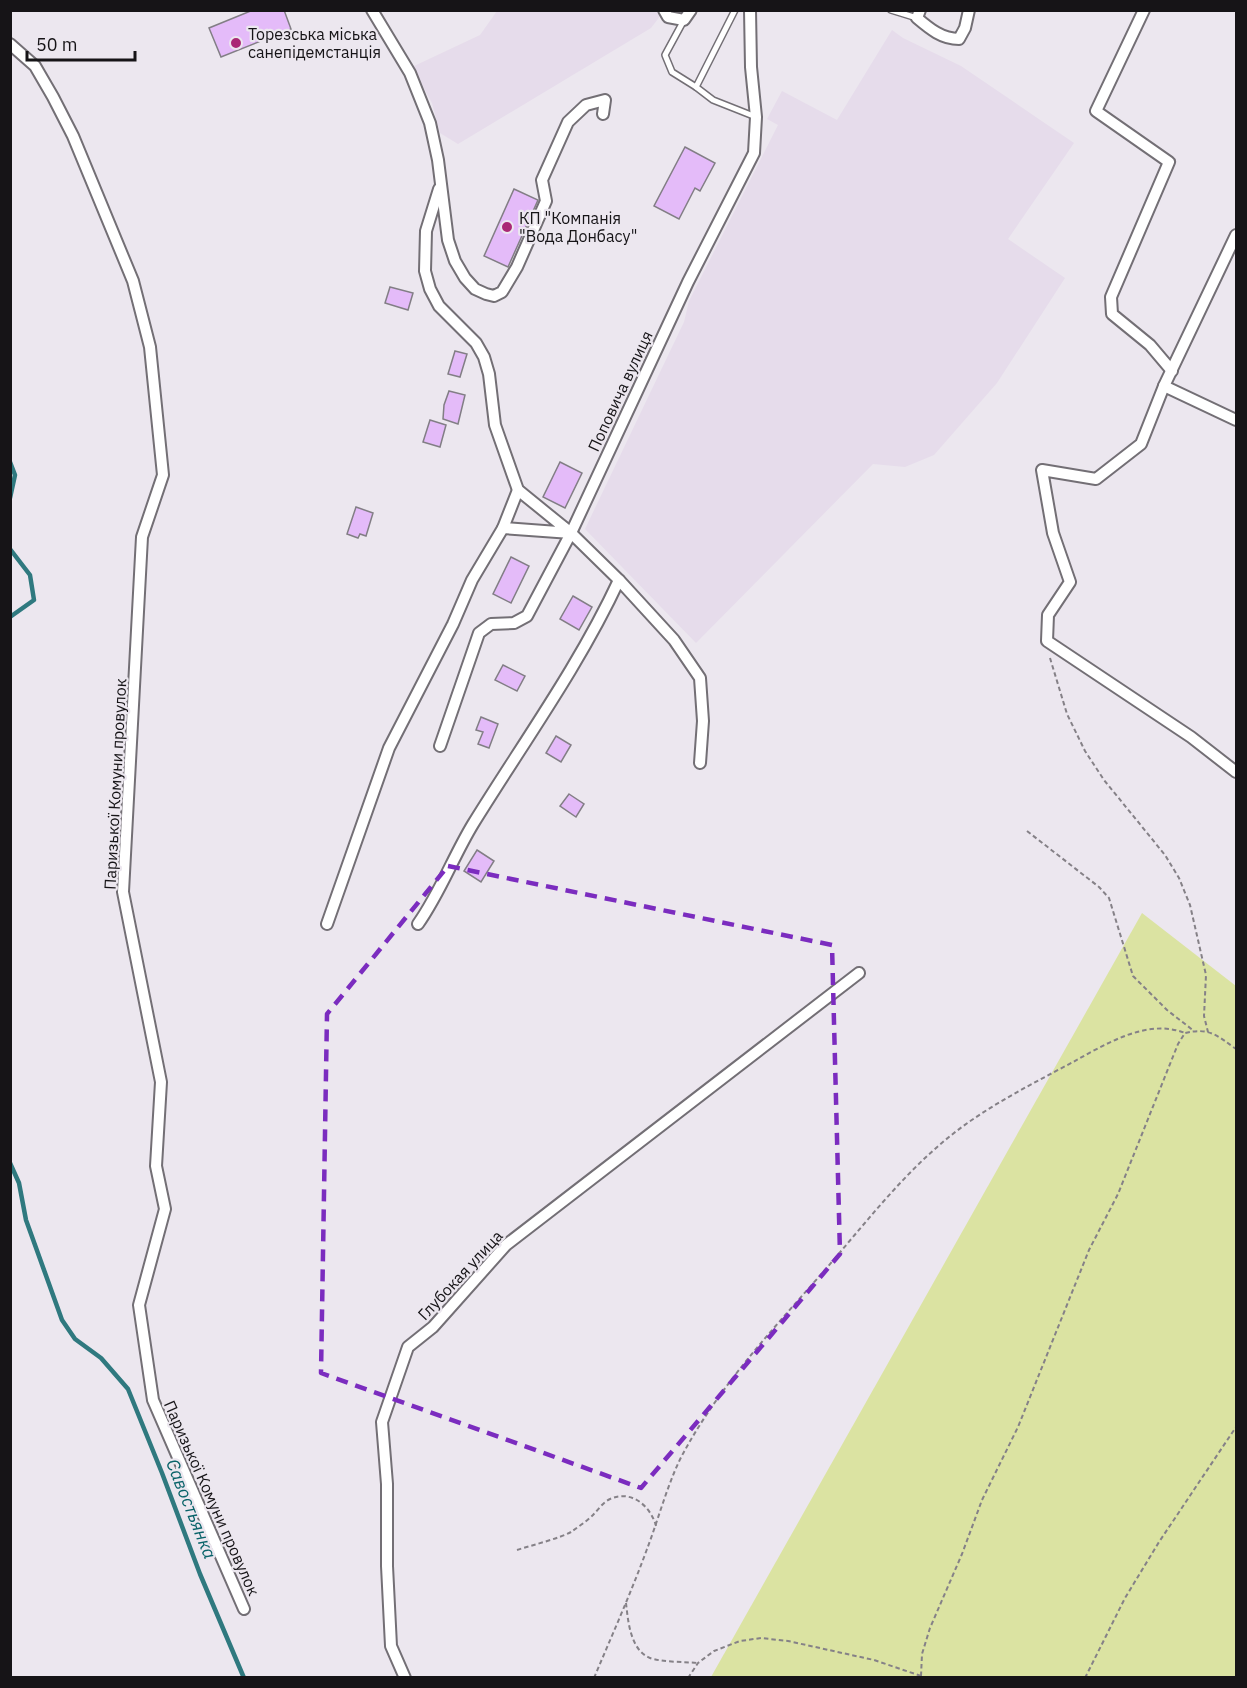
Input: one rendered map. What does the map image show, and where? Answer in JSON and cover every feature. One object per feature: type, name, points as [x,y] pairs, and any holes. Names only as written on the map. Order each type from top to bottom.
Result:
[{"type":"street","points":[[372,10],[410,74],[430,123],[438,160],[448,240],[455,261],[475,289],[495,296],[502,292],[517,267],[546,201],[542,180],[568,122],[586,105],[606,100],[603,114]]},
{"type":"street","points":[[664,10],[668,17],[688,15]]},
{"type":"street","name":"Поповича вулиця","points":[[440,746],[479,633],[491,624],[513,623],[527,616],[571,533],[688,282],[754,153],[756,117],[751,67],[750,10]]},
{"type":"street","points":[[919,14],[929,28],[948,39],[959,39],[965,28],[969,10]]},
{"type":"street","points":[[1144,10],[1096,111],[1169,162],[1111,297],[1112,314],[1150,345],[1172,371]]},
{"type":"street","name":"Паризької Комуни провулок","points":[[10,44],[34,66],[73,136],[133,280],[150,347],[163,475],[142,537],[123,892],[160,1082],[156,1166],[165,1209],[139,1305],[153,1400],[244,1609]]},
{"type":"street","points":[[440,186],[426,231],[425,271],[430,289],[439,306],[476,343],[484,357],[489,374],[495,425],[518,490],[571,533],[619,580],[674,640],[700,678],[703,721],[700,763]]},
{"type":"street","points":[[1236,235],[1164,386],[1141,444],[1096,479],[1042,470],[1053,533],[1070,582],[1048,615],[1047,641],[1191,737],[1236,772]]},
{"type":"street","points":[[1164,386],[1236,420]]},
{"type":"street","points":[[327,924],[389,748],[453,624],[472,580],[504,528],[518,490]]},
{"type":"street","points":[[504,528],[571,533]]},
{"type":"street","points":[[418,924],[431,906],[457,851],[585,647],[619,580]]},
{"type":"street","name":"Глубокая улица","points":[[405,1677],[391,1646],[387,1566],[387,1484],[381,1422],[408,1347],[433,1327],[506,1245],[859,973]]},
{"type":"lane","points":[[696,87],[735,10]]},
{"type":"lane","points":[[891,10],[919,14]]},
{"type":"lane","points":[[688,15],[666,55],[672,72],[713,100],[756,117]]},
{"type":"path","points":[[1047,641],[1067,714],[1085,751],[1104,780],[1165,855],[1179,878],[1190,905],[1206,975],[1204,1016],[1208,1032]]},
{"type":"path","points":[[1027,831],[1109,898],[1133,976],[1167,1010],[1194,1031]]},
{"type":"path","points":[[594,1677],[626,1603],[683,1452],[724,1388],[855,1233],[922,1160],[954,1133],[989,1109],[1097,1048],[1118,1039],[1151,1028],[1173,1028],[1185,1033],[1200,1029],[1219,1037],[1236,1049]]},
{"type":"path","points":[[921,1676],[922,1654],[930,1628],[955,1574],[982,1500],[1018,1427],[1089,1250],[1118,1194],[1164,1074],[1185,1033]]},
{"type":"path","points":[[1085,1677],[1130,1589],[1236,1427]]},
{"type":"path","points":[[518,1550],[568,1533],[592,1517],[610,1499],[621,1496],[635,1499],[645,1505],[653,1515],[656,1526]]},
{"type":"path","points":[[626,1603],[633,1640],[641,1652],[650,1658],[698,1663]]},
{"type":"path","points":[[688,1677],[698,1663],[714,1652],[740,1641],[761,1638],[788,1641],[874,1660],[927,1677]]},
{"type":"highlighted area","points":[[448,866],[832,945],[840,1254],[641,1488],[321,1373],[327,1014]]},
{"type":"shaded area","points":[[497,11],[664,11],[651,28],[458,144],[440,133],[432,103],[412,67],[480,35]]},
{"type":"shaded area","points":[[892,30],[903,38],[961,66],[1074,143],[1008,239],[1065,278],[997,383],[934,455],[905,467],[873,464],[696,643],[585,529],[684,322],[689,301],[778,125],[767,119],[782,91],[837,120]]},
{"type":"green space","points":[[1142,913],[1236,986],[1236,1677],[711,1677]]},
{"type":"building","name":"Торезська міська санепідемстанція","points":[[253,10],[284,10],[291,29],[221,57],[209,28]]},
{"type":"building","points":[[685,147],[715,163],[700,191],[695,188],[679,219],[654,206]]},
{"type":"building","points":[[514,189],[538,200],[508,267],[484,256]]},
{"type":"building","points":[[390,287],[413,293],[408,310],[385,303]]},
{"type":"building","points":[[455,351],[467,354],[460,377],[448,374]]},
{"type":"building","points":[[449,391],[465,395],[458,424],[443,419],[444,405]]},
{"type":"building","points":[[430,420],[446,425],[440,447],[423,442]]},
{"type":"building","points":[[560,462],[582,473],[565,508],[543,497]]},
{"type":"building","points":[[356,507],[373,513],[366,536],[360,534],[358,538],[347,534]]},
{"type":"building","points":[[511,557],[529,566],[511,603],[493,594]]},
{"type":"building","points":[[573,596],[592,607],[579,630],[560,619]]},
{"type":"building","points":[[503,665],[525,676],[517,691],[495,680]]},
{"type":"building","points":[[481,717],[498,724],[489,748],[478,744],[483,732],[476,730]]},
{"type":"building","points":[[556,736],[571,745],[561,762],[546,753]]},
{"type":"building","points":[[569,794],[584,804],[576,817],[560,806]]},
{"type":"building","points":[[477,850],[494,861],[481,882],[464,871]]},
{"type":"waterway","points":[[10,462],[15,475],[10,498]]},
{"type":"waterway","points":[[10,549],[30,575],[34,600],[10,617]]},
{"type":"waterway","name":"Савостьянка","points":[[10,1163],[19,1183],[26,1220],[62,1320],[75,1339],[101,1358],[128,1389],[200,1574],[244,1678]]},
{"type":"place","name":"Торезська міська санепідемстанція","points":[[236,43]]},
{"type":"place","name":"КП \"Компанія \"Вода Донбасу\"","points":[[507,227]]}]
